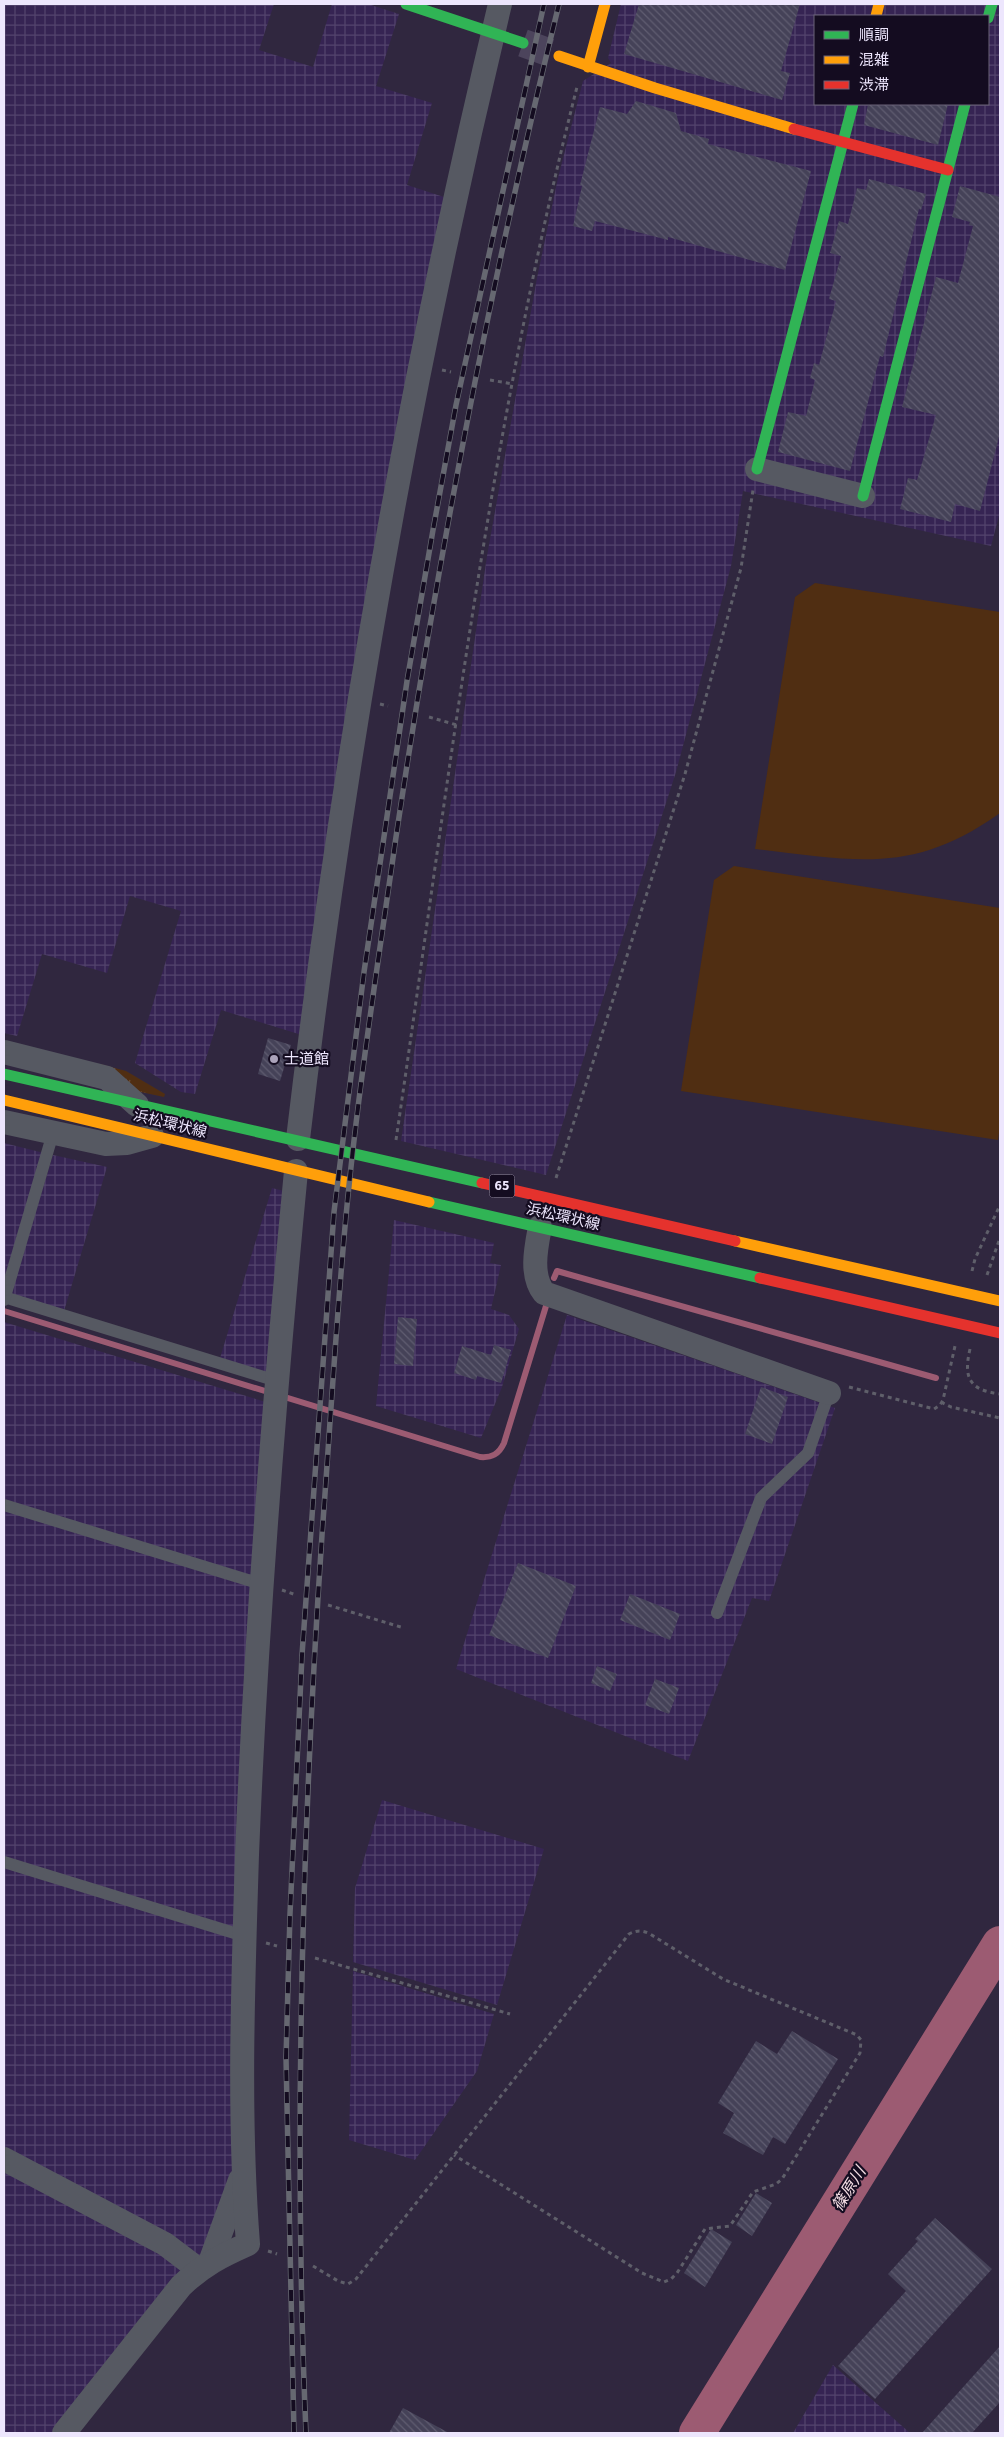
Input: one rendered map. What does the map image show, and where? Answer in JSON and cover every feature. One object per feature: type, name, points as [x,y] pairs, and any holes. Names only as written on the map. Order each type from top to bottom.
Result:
[{"type":"main road","points":[[406,4],[523,43]]},
{"type":"main road","points":[[586,66],[605,4]]},
{"type":"main road","points":[[559,56],[586,66],[843,142],[948,170]]},
{"type":"main road","points":[[757,468],[853,105]]},
{"type":"main road","points":[[863,496],[965,105]]},
{"type":"main road","name":"浜松環状線","points":[[4,1074],[393,1161],[1000,1301]]},
{"type":"main road","name":"浜松環状線","points":[[4,1100],[296,1171],[999,1333]]},
{"type":"main road","points":[[514,1221],[521,1191]]},
{"type":"main road","points":[[975,1327],[982,1297]]},
{"type":"street","points":[[298,1140],[333,867],[360,698],[419,365],[500,4]]},
{"type":"street","points":[[757,468],[863,496]]},
{"type":"street","points":[[4,1052],[107,1078],[137,1105]]},
{"type":"street","points":[[4,1122],[106,1144],[127,1143],[154,1135]]},
{"type":"street","points":[[64,2433],[182,2286],[204,2266],[242,2174],[244,1936],[251,1760],[261,1584],[296,1171]]},
{"type":"street","points":[[540,1227],[535,1250],[536,1268],[539,1286],[544,1293],[829,1393]]},
{"type":"street","points":[[4,2159],[204,2266]]},
{"type":"lane","points":[[53,1133],[4,1298],[276,1390]]},
{"type":"lane","points":[[717,1613],[761,1498],[808,1453],[829,1393]]},
{"type":"lane","points":[[4,1505],[261,1584]]},
{"type":"lane","points":[[4,1862],[244,1936]]},
{"type":"path","points":[[393,1161],[482,556],[543,227],[586,66]]},
{"type":"path","points":[[490,380],[513,384]]},
{"type":"path","points":[[550,1197],[680,793],[739,576],[753,494]]},
{"type":"path","points":[[429,717],[457,725]]},
{"type":"path","points":[[972,1271],[975,1259],[1000,1205]]},
{"type":"path","points":[[986,1281],[990,1262],[1000,1238]]},
{"type":"path","points":[[971,1344],[967,1372],[971,1382],[978,1389],[1000,1394]]},
{"type":"path","points":[[829,1393],[843,1385],[927,1409],[934,1409],[941,1402],[955,1346]]},
{"type":"path","points":[[941,1402],[951,1407],[1000,1418]]},
{"type":"path","points":[[328,1605],[404,1628]]},
{"type":"path","points":[[313,2266],[338,2281],[348,2284],[356,2279],[454,2155],[629,1934],[636,1931],[643,1930],[723,1979],[856,2035],[861,2040],[860,2054],[780,2182],[752,2192],[730,2226],[705,2229],[677,2273],[672,2279],[664,2282],[642,2273],[454,2155]]},
{"type":"path","points":[[315,1958],[510,2014]]},
{"type":"shaded area","points":[[4,4],[274,4],[259,50],[313,67],[332,4],[368,4],[399,14],[376,86],[432,103],[407,185],[450,199],[305,1036],[221,1010],[195,1094],[181,1092],[135,1063],[181,911],[130,896],[107,973],[42,954],[17,1036],[4,1033]]},
{"type":"shaded area","points":[[621,4],[1000,4],[1000,512],[991,546],[743,491],[731,566],[676,772],[546,1175],[401,1141],[487,556],[537,278],[558,178],[583,81],[611,63],[608,58]]},
{"type":"shaded area","points":[[4,1143],[44,1153],[4,1285]]},
{"type":"shaded area","points":[[53,1155],[107,1167],[64,1311],[10,1294]]},
{"type":"shaded area","points":[[272,1188],[288,1192],[271,1374],[220,1358]]},
{"type":"shaded area","points":[[394,1220],[494,1243],[490,1263],[501,1265],[491,1309],[509,1315],[519,1329],[502,1387],[481,1438],[376,1406]]},
{"type":"shaded area","points":[[567,1315],[835,1408],[769,1601],[752,1598],[688,1761],[456,1669]]},
{"type":"shaded area","points":[[4,1322],[269,1403],[255,1577],[4,1501]]},
{"type":"shaded area","points":[[4,1510],[255,1587],[239,1930],[4,1858]]},
{"type":"shaded area","points":[[382,1800],[544,1849],[497,2005],[353,1962],[355,1888]]},
{"type":"shaded area","points":[[4,1867],[238,1939],[237,2173],[201,2256],[4,2152]]},
{"type":"shaded area","points":[[353,1971],[494,2014],[477,2071],[415,2160],[349,2140]]},
{"type":"shaded area","points":[[4,2166],[186,2267],[56,2433],[4,2433]]},
{"type":"shaded area","points":[[833,2365],[910,2433],[793,2433]]},
{"type":"green space","points":[[815,583],[1000,612],[1000,813],[968,833],[939,847],[910,855],[882,859],[853,859],[755,849],[795,597]]},
{"type":"green space","points":[[734,866],[1000,908],[1000,1126],[998,1140],[681,1091],[714,880]]},
{"type":"green space","points":[[100,1064],[126,1071],[165,1094],[164,1097],[136,1091]]},
{"type":"building","points":[[639,4],[800,4],[781,71],[790,73],[782,100],[624,54]]},
{"type":"building","points":[[636,101],[676,113],[681,131],[709,139],[708,144],[811,171],[785,270],[668,237],[668,240],[595,221],[592,231],[573,226],[582,186],[580,185],[600,107],[627,114]]},
{"type":"building","points":[[868,105],[948,105],[938,145],[864,125]]},
{"type":"building","points":[[869,179],[926,194],[921,210],[919,209],[883,357],[880,356],[850,471],[778,452],[788,412],[806,416],[815,380],[810,378],[814,363],[819,365],[836,301],[829,299],[841,256],[830,253],[839,221],[848,224],[857,188],[866,190]]},
{"type":"building","points":[[960,186],[1000,197],[1000,433],[980,511],[955,504],[951,522],[900,509],[908,478],[917,480],[936,415],[902,407],[936,277],[958,283],[973,226],[969,225],[970,222],[952,217]]},
{"type":"building","points":[[268,1038],[291,1045],[280,1081],[258,1074]]},
{"type":"building","points":[[398,1317],[417,1319],[413,1366],[394,1364]]},
{"type":"building","points":[[494,1345],[511,1350],[501,1383],[477,1376],[476,1380],[454,1373],[462,1346],[491,1355]]},
{"type":"building","points":[[761,1387],[788,1397],[772,1444],[745,1434]]},
{"type":"building","points":[[518,1563],[576,1586],[548,1658],[489,1635]]},
{"type":"building","points":[[630,1594],[680,1614],[670,1640],[620,1620]]},
{"type":"building","points":[[597,1666],[617,1674],[610,1691],[591,1683]]},
{"type":"building","points":[[655,1679],[679,1688],[669,1714],[645,1705]]},
{"type":"building","points":[[792,2031],[838,2059],[785,2144],[773,2137],[763,2155],[723,2133],[734,2113],[718,2103],[756,2041],[777,2054]]},
{"type":"building","points":[[756,2193],[772,2203],[752,2236],[736,2225]]},
{"type":"building","points":[[935,2218],[992,2269],[875,2399],[838,2366],[906,2291],[888,2274],[918,2241],[915,2239]]},
{"type":"building","points":[[711,2229],[732,2242],[705,2287],[684,2273]]},
{"type":"building","points":[[1000,2346],[1000,2402],[972,2433],[922,2433]]},
{"type":"building","points":[[403,2408],[449,2433],[389,2433]]},
{"type":"waterway","points":[[554,1278],[557,1271],[936,1378]]},
{"type":"waterway","points":[[4,1311],[484,1457],[495,1455],[504,1443],[546,1306]]},
{"type":"waterway","name":"篠原川","points":[[697,2433],[1000,1944]]},
{"type":"tunnel","points":[[523,43],[559,56]]},
{"type":"railway","points":[[294,2433],[286,2058],[290,1914],[302,1655],[334,1212],[364,972],[407,681],[433,530],[456,405],[544,4]]},
{"type":"railway","points":[[306,2433],[300,2209],[300,2096],[305,1872],[315,1647],[346,1216],[356,1121],[396,837],[448,523],[511,211],[559,4]]},
{"type":"traffic: fast","points":[[406,4],[523,43]]},
{"type":"traffic: fast","points":[[989,15],[992,4]]},
{"type":"traffic: fast","points":[[757,469],[853,105]]},
{"type":"traffic: fast","points":[[863,496],[965,105]]},
{"type":"traffic: fast","points":[[4,1074],[482,1183]]},
{"type":"traffic: fast","points":[[429,1202],[760,1278]]},
{"type":"traffic: slow","points":[[588,67],[605,4]]},
{"type":"traffic: slow","points":[[876,15],[879,4]]},
{"type":"traffic: slow","points":[[559,56],[655,88],[794,129]]},
{"type":"traffic: slow","points":[[4,1100],[429,1202]]},
{"type":"traffic: slow","points":[[735,1241],[1000,1301]]},
{"type":"traffic: jam","points":[[794,129],[948,170]]},
{"type":"traffic: jam","points":[[482,1183],[735,1241]]},
{"type":"traffic: jam","points":[[760,1278],[1000,1333]]},
{"type":"place","name":"士道館","points":[[274,1059]]}]
